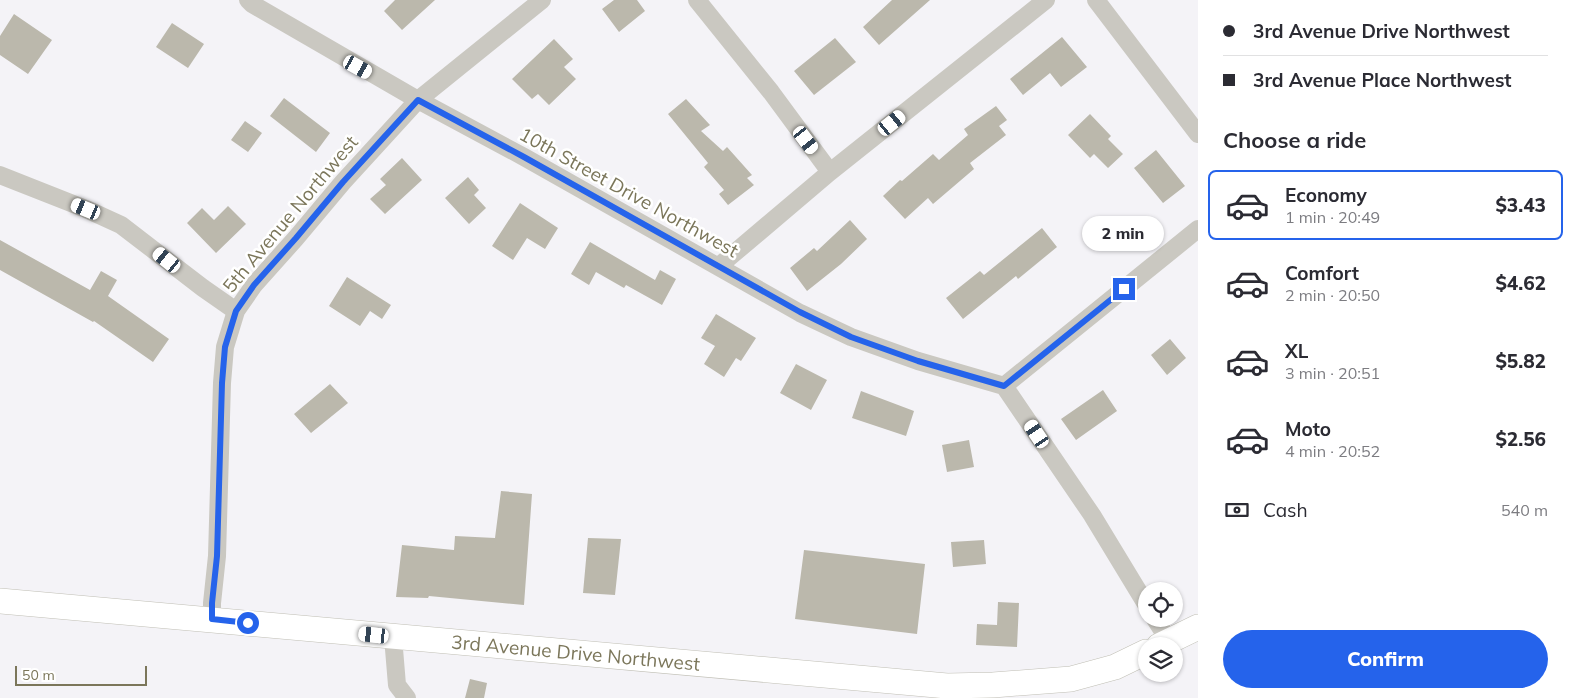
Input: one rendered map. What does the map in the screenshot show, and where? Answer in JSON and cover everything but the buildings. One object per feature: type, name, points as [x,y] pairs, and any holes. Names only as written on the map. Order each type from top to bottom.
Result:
[{"type":"main road","name":"3rd Avenue Drive Northwest","points":[[0,601],[947,686],[993,685],[1071,679],[1115,667],[1138,656]]},
{"type":"main road","points":[[1178,637],[1198,627]]},
{"type":"street","name":"10th Street Drive Northwest","points":[[248,0],[285,24],[418,100],[524,157],[800,312],[851,337],[918,361],[1004,386]]},
{"type":"street","name":"5th Avenue Northwest","points":[[212,619],[217,556],[222,383],[225,347],[236,311],[254,285],[343,182],[418,100],[542,0]]},
{"type":"street","points":[[697,0],[771,92],[830,172]]},
{"type":"street","points":[[719,266],[830,172],[1046,0]]},
{"type":"street","points":[[1096,0],[1198,134]]},
{"type":"street","points":[[0,175],[121,225],[236,311]]},
{"type":"street","points":[[1138,591],[1092,514],[1004,386],[1198,229]]},
{"type":"street","points":[[393,637],[397,685],[407,698]]},
{"type":"route","points":[[248,623],[212,619],[217,556],[222,383],[225,347],[236,311],[254,285],[343,182],[418,100],[524,157],[800,312],[851,337],[918,361],[1004,386],[1124,289]]}]
